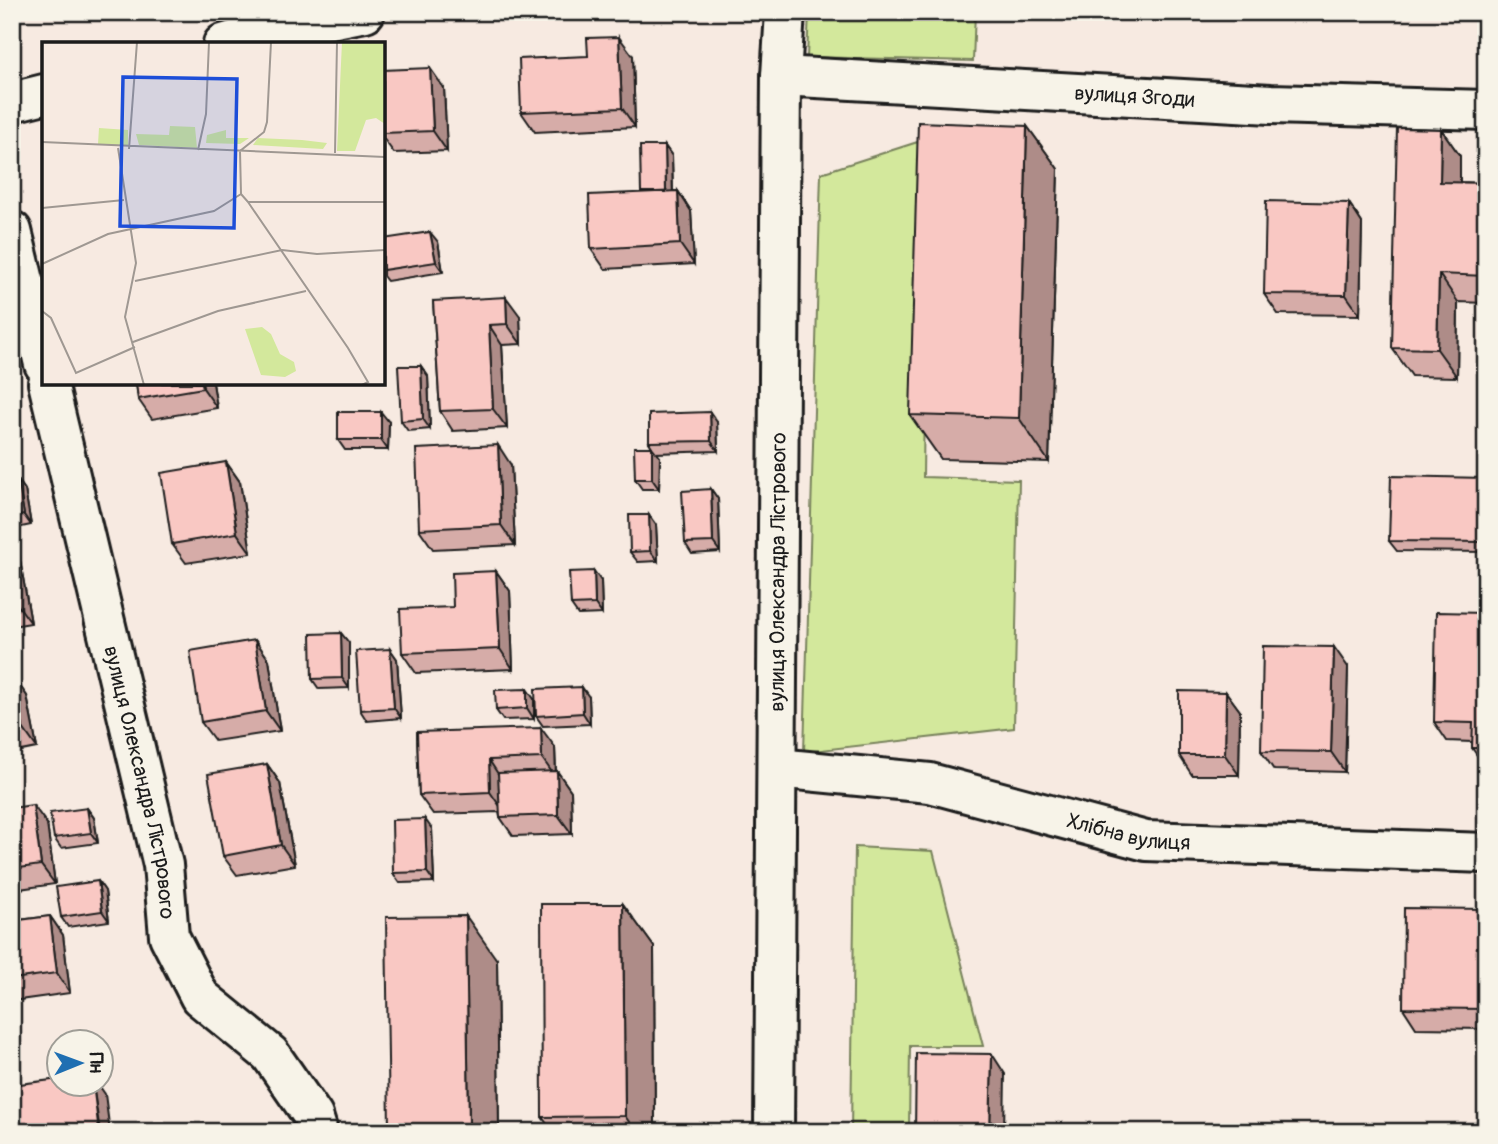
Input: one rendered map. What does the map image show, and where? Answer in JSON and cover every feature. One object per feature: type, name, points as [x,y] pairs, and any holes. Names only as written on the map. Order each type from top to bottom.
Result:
[{"type":"street","points":[[226,42],[259,23],[365,12]]},
{"type":"street","name":"вулиця Олександра Лістрового","points":[[774,1132],[781,76],[785,12]]},
{"type":"street","name":"вулиця Згоди","points":[[781,76],[1271,104],[1486,110]]},
{"type":"street","points":[[12,102],[42,94]]},
{"type":"street","points":[[12,231],[42,356]]},
{"type":"street","name":"вулиця Олександра Лістрового","points":[[48,385],[163,865],[169,936],[200,997],[270,1054],[313,1116],[318,1132]]},
{"type":"street","name":"Хлібна вулиця","points":[[777,768],[930,783],[1146,841],[1486,853]]},
{"type":"green space","points":[[809,12],[975,12],[973,61],[807,57]]},
{"type":"green space","points":[[927,139],[923,477],[1019,480],[1014,728],[804,752],[821,173]]},
{"type":"green space","points":[[855,847],[933,851],[983,1046],[910,1046],[909,1132],[851,1132]]},
{"type":"building","points":[[619,37],[622,108],[521,112],[519,59],[588,56],[587,38]]},
{"type":"building","points":[[430,68],[433,131],[385,133],[385,70]]},
{"type":"building","points":[[918,122],[1027,126],[1019,418],[910,415]]},
{"type":"building","points":[[1397,128],[1441,129],[1440,182],[1486,183],[1486,276],[1439,274],[1437,349],[1392,348]]},
{"type":"building","points":[[640,146],[665,146],[666,192],[641,192]]},
{"type":"building","points":[[678,191],[680,244],[591,249],[589,195]]},
{"type":"building","points":[[1266,201],[1349,203],[1346,295],[1264,294]]},
{"type":"building","points":[[430,232],[436,262],[385,270],[385,239]]},
{"type":"building","points":[[506,297],[507,324],[489,325],[493,409],[440,411],[433,301]]},
{"type":"building","points":[[398,366],[421,366],[423,419],[401,421]]},
{"type":"building","points":[[136,385],[202,385],[203,388],[138,399]]},
{"type":"building","points":[[338,412],[381,412],[381,440],[338,440]]},
{"type":"building","points":[[710,412],[711,441],[649,442],[649,414]]},
{"type":"building","points":[[498,445],[501,525],[419,529],[416,449]]},
{"type":"building","points":[[634,447],[652,447],[652,479],[635,479]]},
{"type":"building","points":[[226,462],[237,533],[172,544],[161,473]]},
{"type":"building","points":[[1391,476],[1486,478],[1486,542],[1389,541]]},
{"type":"building","points":[[18,480],[24,515],[12,517],[12,481]]},
{"type":"building","points":[[711,489],[713,542],[685,543],[682,491]]},
{"type":"building","points":[[629,515],[649,515],[650,551],[630,552]]},
{"type":"building","points":[[496,571],[500,649],[402,653],[400,609],[453,607],[452,573]]},
{"type":"building","points":[[594,571],[595,604],[571,605],[569,572]]},
{"type":"building","points":[[12,576],[17,604],[12,605]]},
{"type":"building","points":[[1436,612],[1486,613],[1486,748],[1472,748],[1473,723],[1434,722]]},
{"type":"building","points":[[341,633],[342,678],[312,679],[311,634]]},
{"type":"building","points":[[255,640],[266,711],[201,722],[190,651]]},
{"type":"building","points":[[1263,646],[1334,647],[1331,752],[1261,751]]},
{"type":"building","points":[[390,649],[394,708],[360,710],[356,651]]},
{"type":"building","points":[[12,677],[23,728],[12,731]]},
{"type":"building","points":[[582,687],[583,713],[536,716],[535,689]]},
{"type":"building","points":[[527,689],[527,708],[496,710],[495,690]]},
{"type":"building","points":[[1179,691],[1226,692],[1225,755],[1179,755]]},
{"type":"building","points":[[541,728],[542,758],[489,760],[490,792],[419,795],[417,732]]},
{"type":"building","points":[[267,764],[281,845],[223,856],[208,774]]},
{"type":"building","points":[[557,771],[558,815],[500,817],[498,773]]},
{"type":"building","points":[[33,805],[41,865],[12,869],[12,808]]},
{"type":"building","points":[[87,808],[91,833],[54,838],[50,813]]},
{"type":"building","points":[[425,819],[427,872],[393,873],[392,820]]},
{"type":"building","points":[[98,881],[102,911],[61,917],[56,887]]},
{"type":"building","points":[[541,904],[623,904],[625,1116],[542,1117]]},
{"type":"building","points":[[1404,908],[1486,909],[1486,1009],[1403,1008]]},
{"type":"building","points":[[50,916],[57,973],[12,979],[12,921]]},
{"type":"building","points":[[466,916],[469,1128],[389,1129],[386,917]]},
{"type":"building","points":[[916,1053],[992,1054],[990,1132],[915,1132]]},
{"type":"building","points":[[46,1081],[46,1098],[95,1098],[99,1132],[12,1132],[12,1085]]}]
